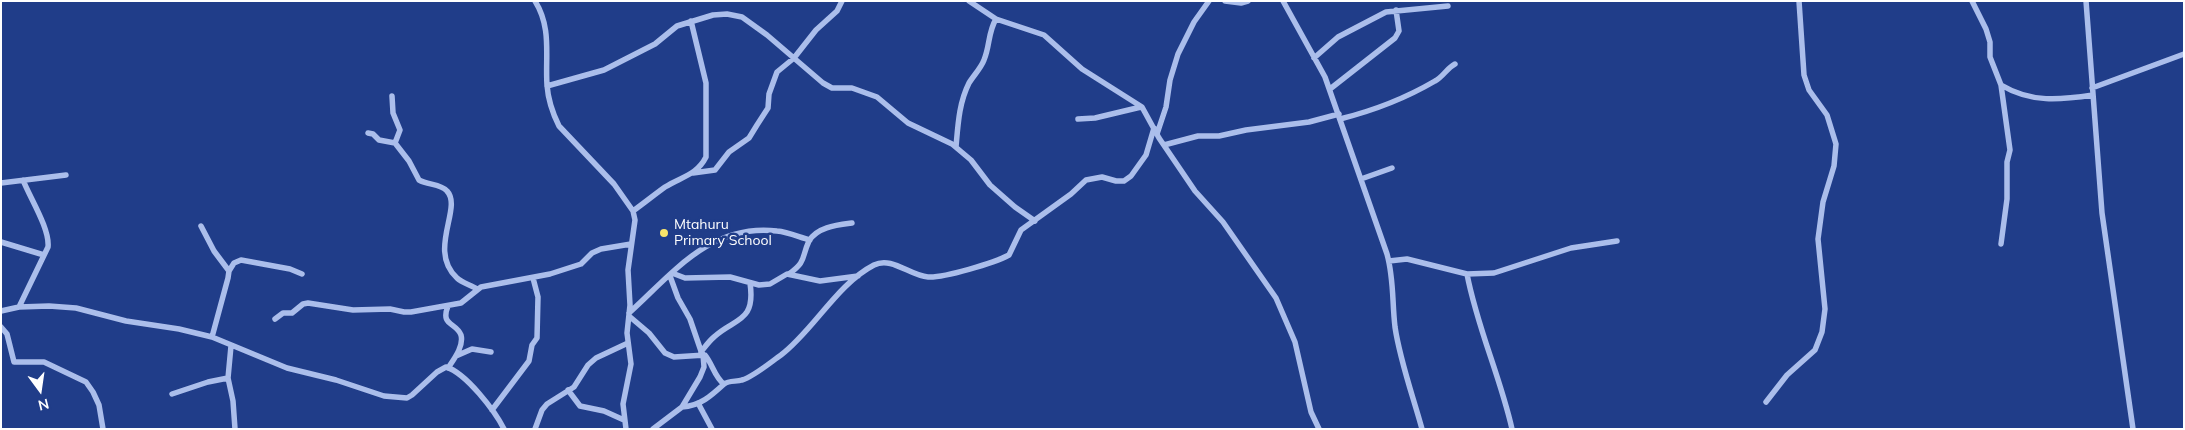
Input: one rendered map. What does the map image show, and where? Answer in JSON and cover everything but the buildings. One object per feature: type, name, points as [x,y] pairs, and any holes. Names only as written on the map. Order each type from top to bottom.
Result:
[{"type":"street","points":[[535,1],[544,22],[546,34],[547,86],[552,109],[560,126],[614,184],[633,211],[635,220],[628,270],[628,343],[631,364],[623,404],[626,429]]},
{"type":"street","points":[[693,173],[715,170],[729,152],[749,138],[768,108],[769,94],[775,76],[794,58],[816,30],[837,11],[842,1]]},
{"type":"street","points":[[969,1],[996,19],[1044,35],[1082,69],[1141,106],[1164,146],[1195,191],[1230,231],[1276,298],[1295,342],[1311,412],[1319,429]]},
{"type":"street","points":[[682,407],[711,397],[724,384],[747,378],[782,354],[837,296],[873,266],[880,263],[889,263],[925,277],[935,278],[962,272],[1009,255],[1021,230],[1071,194],[1086,180],[1102,177],[1124,181],[1131,176],[1146,155],[1166,107],[1170,80],[1178,54],[1194,22],[1209,1]]},
{"type":"street","points":[[1225,1],[1241,3],[1248,1]]},
{"type":"street","points":[[1283,1],[1330,90],[1389,261],[1393,276],[1395,326],[1422,429]]},
{"type":"street","points":[[1766,402],[1788,375],[1815,350],[1822,332],[1826,309],[1818,240],[1823,202],[1834,166],[1836,144],[1828,115],[1809,90],[1804,75],[1798,1]]},
{"type":"street","points":[[1972,1],[1986,29],[1990,42],[1990,57],[2002,85],[2010,150],[2007,162],[2007,199],[2001,244]]},
{"type":"street","points":[[2086,1],[2102,213],[2133,429]]},
{"type":"street","points":[[1314,58],[1349,30],[1386,12],[1448,6]]},
{"type":"street","points":[[1330,90],[1396,38],[1399,31],[1396,10]]},
{"type":"street","points":[[547,86],[604,70],[642,52],[656,44],[677,26],[691,21],[720,14],[742,17],[794,58],[823,84],[832,88],[852,88],[877,97],[908,123],[956,147],[972,160],[990,185],[1015,207],[1035,221]]},
{"type":"street","points":[[956,147],[958,121],[963,97],[984,60],[991,27],[996,19]]},
{"type":"street","points":[[633,211],[664,188],[693,173],[702,165],[706,156],[707,93],[699,50],[691,21]]},
{"type":"street","points":[[2092,88],[2184,54]]},
{"type":"street","points":[[1164,146],[1198,136],[1219,136],[1309,122],[1373,109],[1425,87],[1440,78],[1444,72],[1455,64]]},
{"type":"street","points":[[2002,85],[2035,98],[2048,100],[2093,95]]},
{"type":"street","points":[[392,96],[393,113],[400,130],[395,143]]},
{"type":"street","points":[[1078,119],[1095,118],[1141,106]]},
{"type":"street","points":[[368,133],[373,134],[379,140],[395,143],[409,161],[419,180],[442,187],[452,198],[453,208],[447,222],[445,240],[447,261],[457,278],[477,289]]},
{"type":"street","points":[[1361,179],[1392,168]]},
{"type":"street","points":[[1,183],[66,175]]},
{"type":"street","points":[[19,307],[48,246],[47,233],[22,180]]},
{"type":"street","points":[[789,274],[804,260],[810,240],[832,226],[852,223]]},
{"type":"street","points":[[201,226],[217,256],[229,271]]},
{"type":"street","points":[[629,314],[671,274],[713,241],[733,233],[755,230],[777,231],[810,240]]},
{"type":"street","points":[[1389,261],[1398,259],[1416,261],[1467,274],[1494,273],[1571,248],[1617,241]]},
{"type":"street","points":[[1,242],[44,255]]},
{"type":"street","points":[[276,319],[282,313],[292,313],[303,304],[308,303],[353,310],[390,308],[404,312],[448,306],[466,301],[477,289],[533,278],[581,264],[592,253],[601,249],[632,244]]},
{"type":"street","points":[[212,337],[229,271],[234,263],[241,260],[290,269],[302,274]]},
{"type":"street","points":[[671,274],[685,278],[730,277],[750,283],[770,284],[789,274],[820,281],[860,276]]},
{"type":"street","points":[[653,429],[682,407],[704,367],[702,353],[692,324],[678,298],[671,274]]},
{"type":"street","points":[[1467,274],[1470,291],[1500,381],[1512,429]]},
{"type":"street","points":[[492,410],[529,361],[532,345],[537,338],[538,297],[533,278]]},
{"type":"street","points":[[629,314],[665,354],[674,357],[702,353],[714,336],[746,315],[751,297],[750,283]]},
{"type":"street","points":[[1,311],[19,307],[49,306],[76,308],[126,321],[179,329],[212,337],[287,368],[336,380],[384,396],[407,398],[437,372],[448,368],[456,356],[461,337],[459,332],[447,322],[448,306]]},
{"type":"street","points":[[1,327],[7,334],[14,362],[44,362],[86,382],[99,405],[104,429]]},
{"type":"street","points":[[535,429],[547,404],[574,386],[596,358],[628,343]]},
{"type":"street","points":[[231,346],[228,378],[234,408],[235,429]]},
{"type":"street","points":[[456,356],[472,348],[490,352]]},
{"type":"street","points":[[702,353],[712,362],[720,381],[724,384]]},
{"type":"street","points":[[448,368],[463,379],[492,410],[504,429]]},
{"type":"street","points":[[172,394],[208,382],[228,378]]},
{"type":"street","points":[[568,390],[580,406],[604,411],[624,420]]},
{"type":"street","points":[[698,403],[712,429]]},
{"type":"place","name":"Mtahuru Primary School","points":[[664,233]]}]
